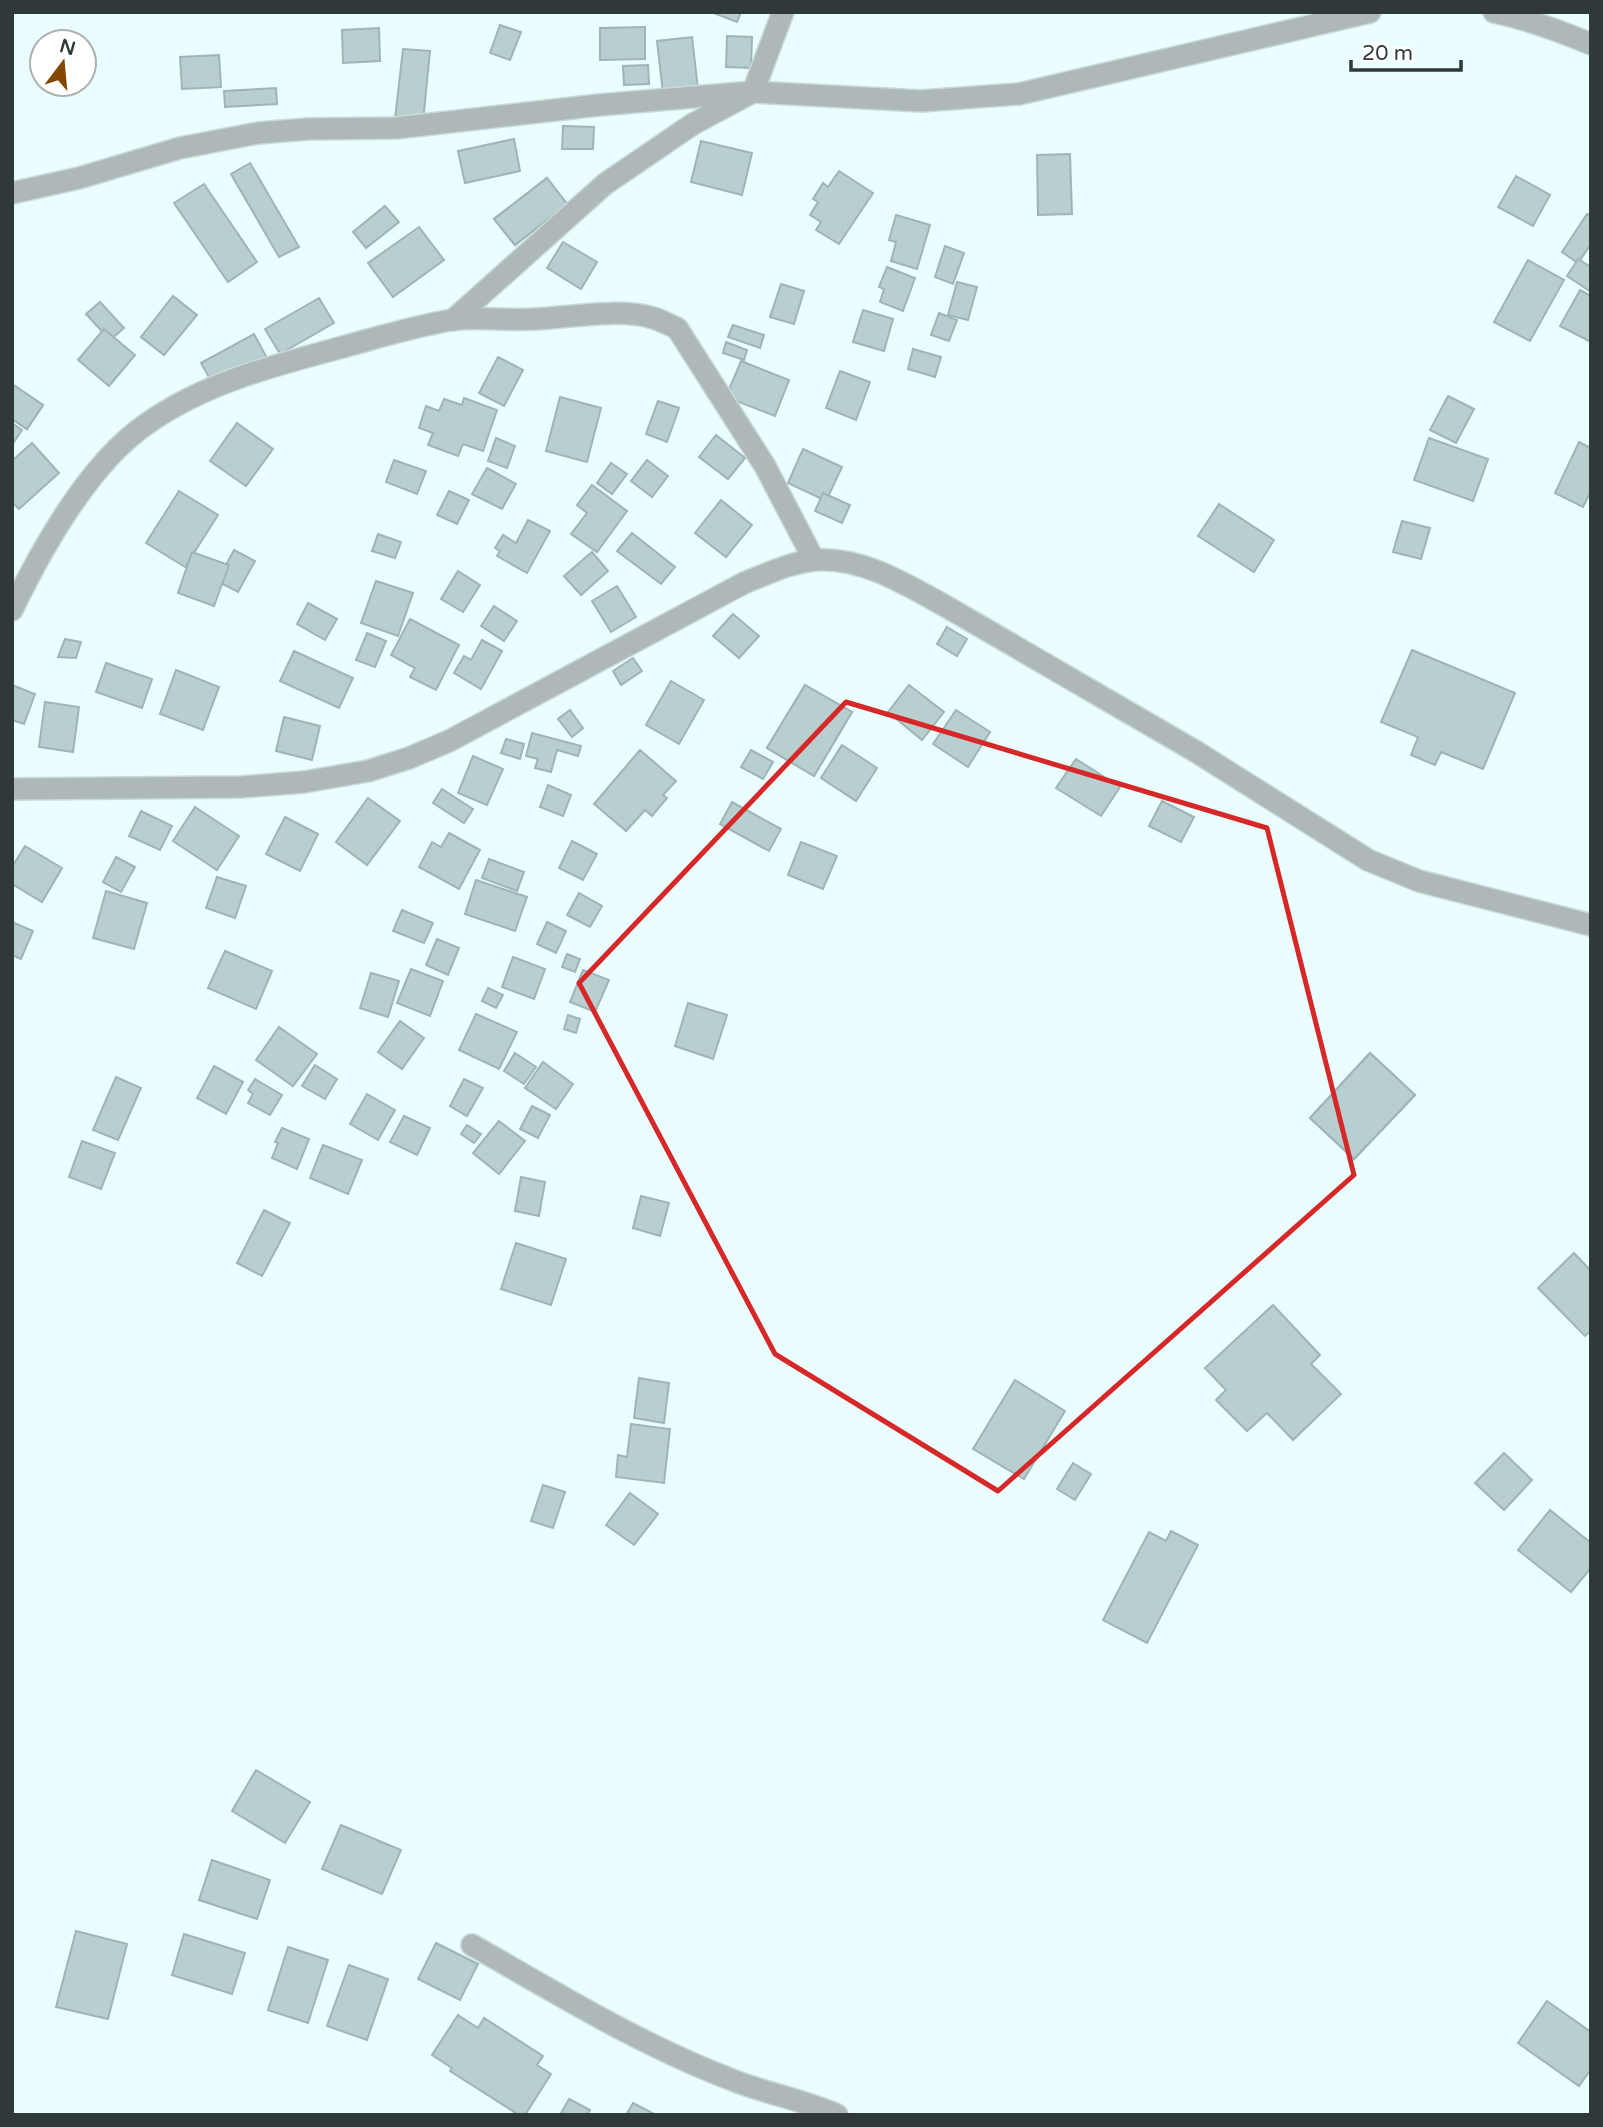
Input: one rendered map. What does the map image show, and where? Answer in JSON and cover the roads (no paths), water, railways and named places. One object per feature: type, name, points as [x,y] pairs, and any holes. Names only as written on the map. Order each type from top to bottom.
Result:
[{"type":"street","points":[[453,320],[605,184],[693,124],[753,92],[783,12]]},
{"type":"street","points":[[12,193],[79,178],[180,148],[258,133],[308,129],[396,128],[598,105],[753,92],[921,101],[1019,94],[1370,12]]},
{"type":"street","points":[[1494,12],[1591,44]]},
{"type":"street","points":[[12,610],[47,543],[79,494],[108,458],[146,423],[195,396],[251,372],[392,333],[453,320],[625,314],[652,317],[677,328],[765,466],[814,560]]},
{"type":"street","points":[[12,789],[240,787],[304,782],[368,771],[449,741],[744,583],[793,564],[814,560],[838,560],[871,569],[916,590],[1195,751],[1368,860],[1419,881],[1591,925]]},
{"type":"street","points":[[472,1945],[623,2031],[736,2081],[813,2104],[837,2115]]}]
